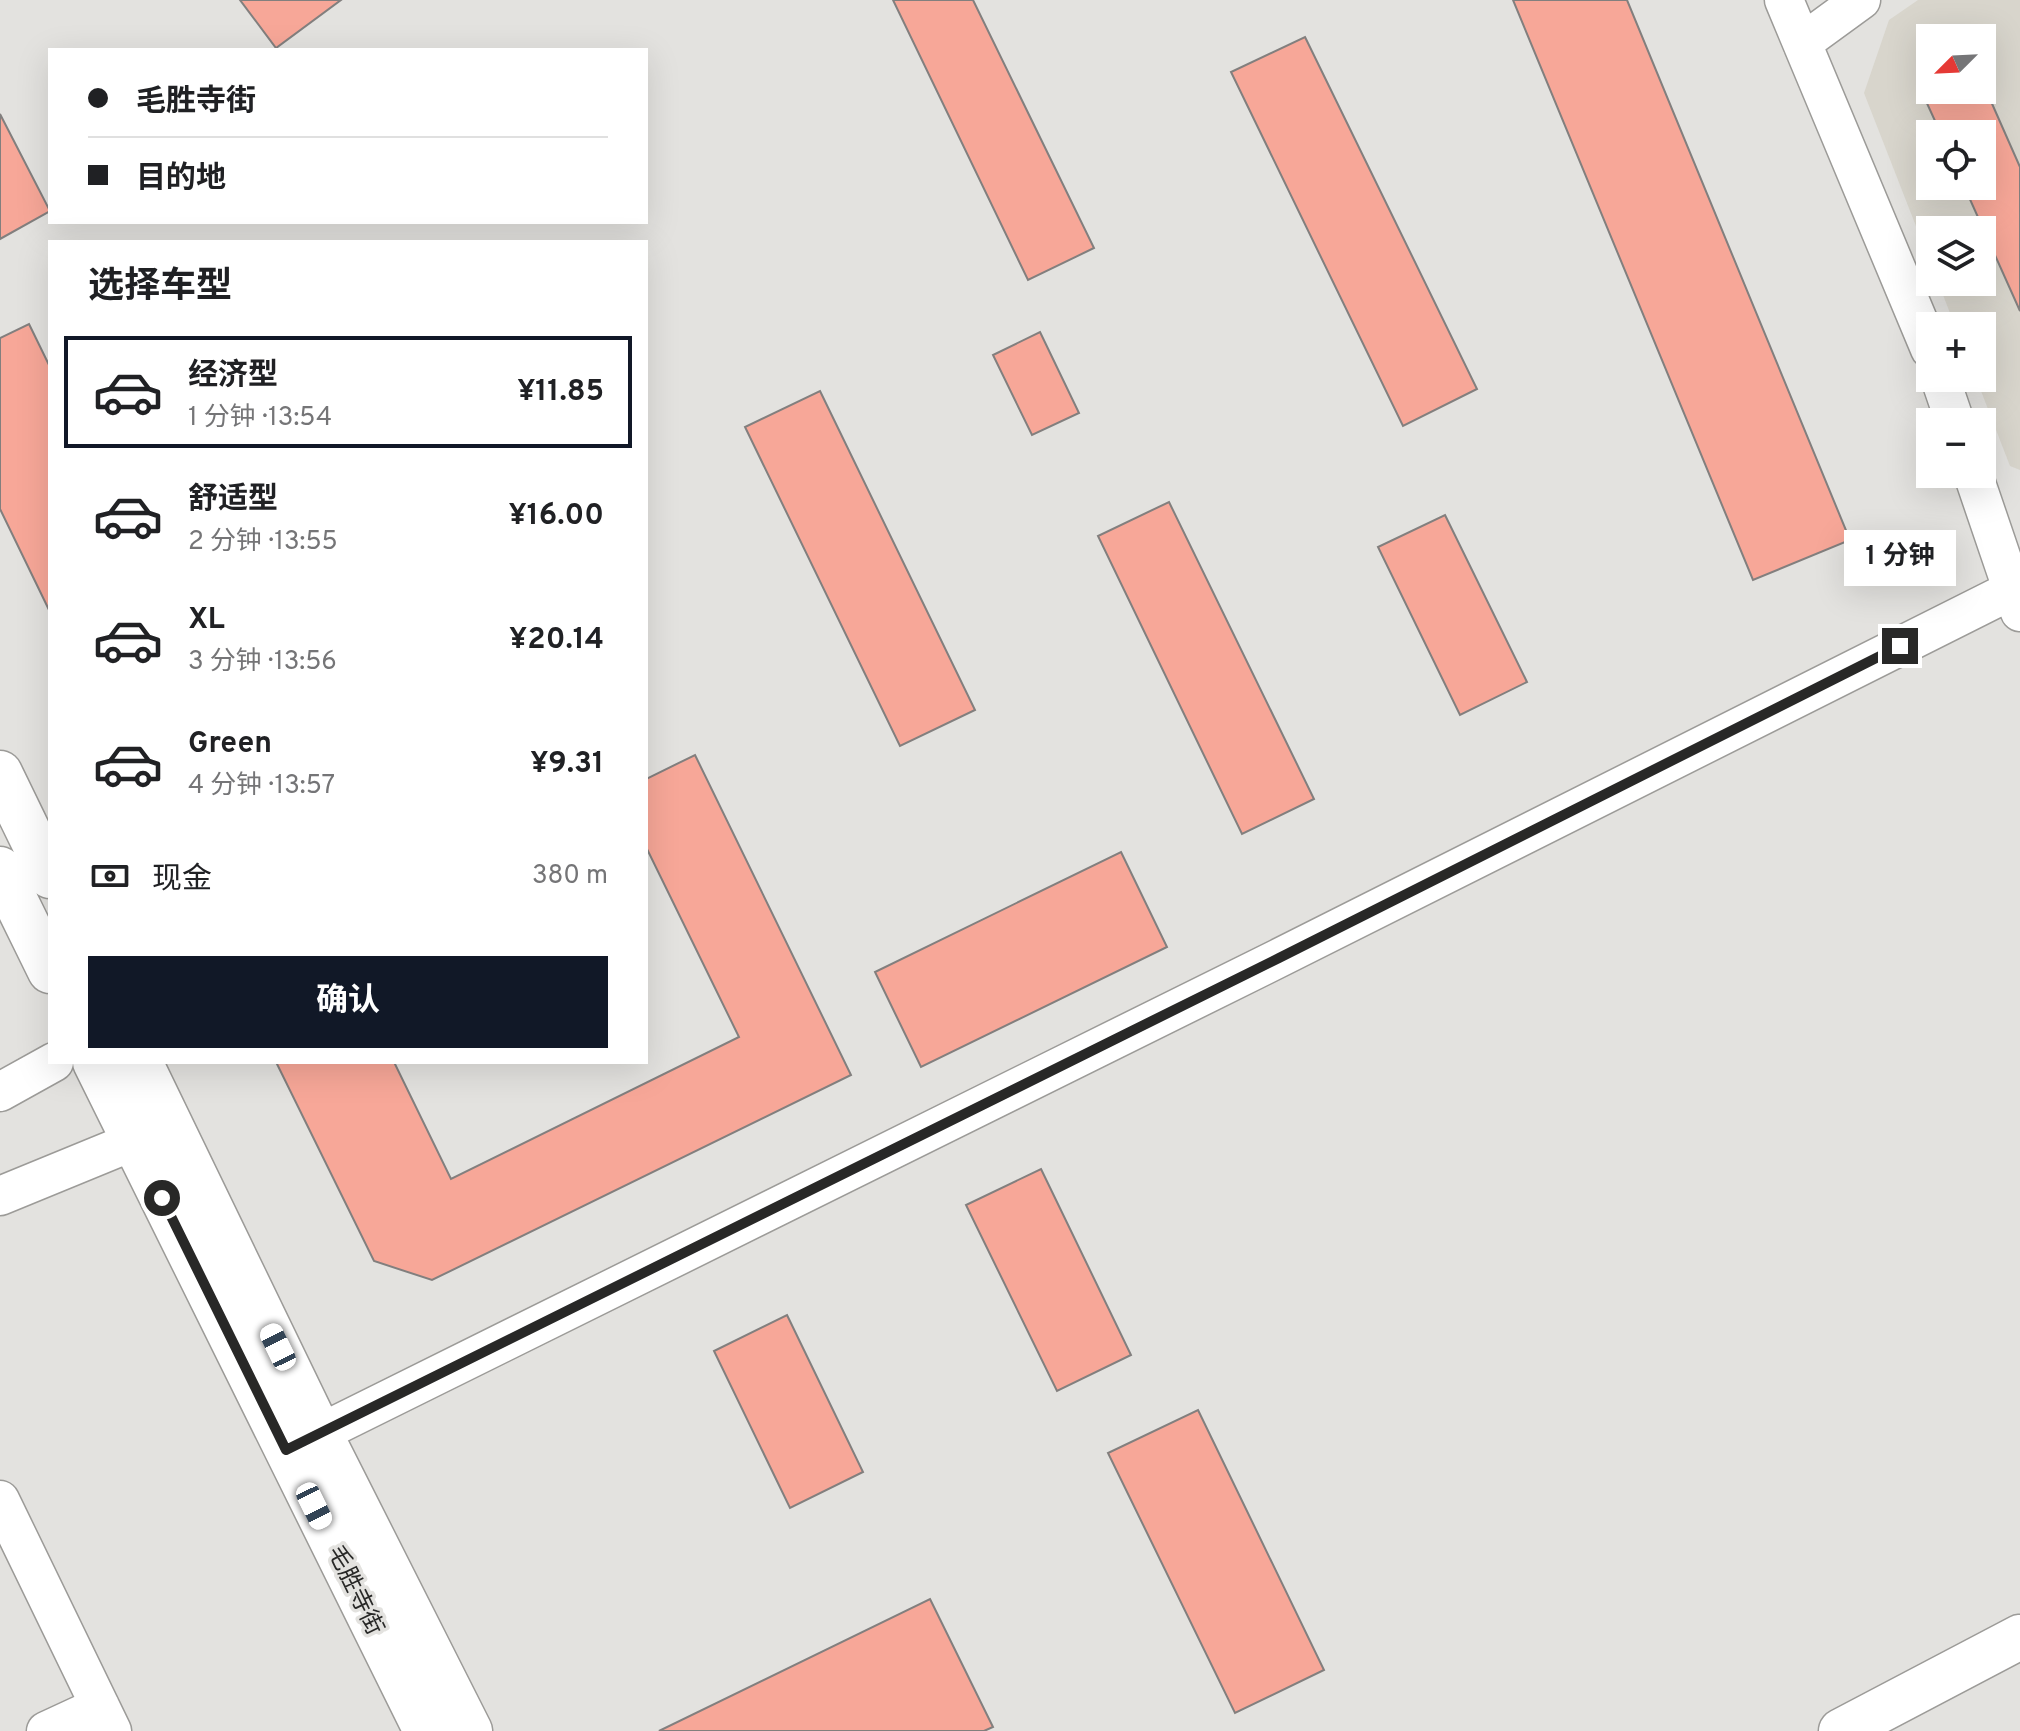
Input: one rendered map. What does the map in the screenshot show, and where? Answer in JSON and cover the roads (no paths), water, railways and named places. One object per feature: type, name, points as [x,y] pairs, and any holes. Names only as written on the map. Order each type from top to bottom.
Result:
[{"type":"street","points":[[1784,0],[1916,316]]},
{"type":"street","points":[[1802,43],[1861,0]]},
{"type":"street","points":[[303,1441],[2017,596],[1978,488]]},
{"type":"street","points":[[0,773],[48,872]]},
{"type":"street","points":[[0,869],[48,967]]},
{"type":"street","points":[[0,1092],[50,1064]]},
{"type":"street","name":"毛胜寺街","points":[[97,1064],[151,1132],[303,1441],[426,1731]]},
{"type":"street","name":"毛胜寺街","points":[[140,1064],[151,1132]]},
{"type":"street","points":[[0,1196],[151,1132]]},
{"type":"street","name":"毛胜寺街","points":[[303,1441],[470,1731]]},
{"type":"street","points":[[0,1500],[106,1718],[46,1731]]},
{"type":"street","points":[[1841,1731],[2020,1637]]}]
